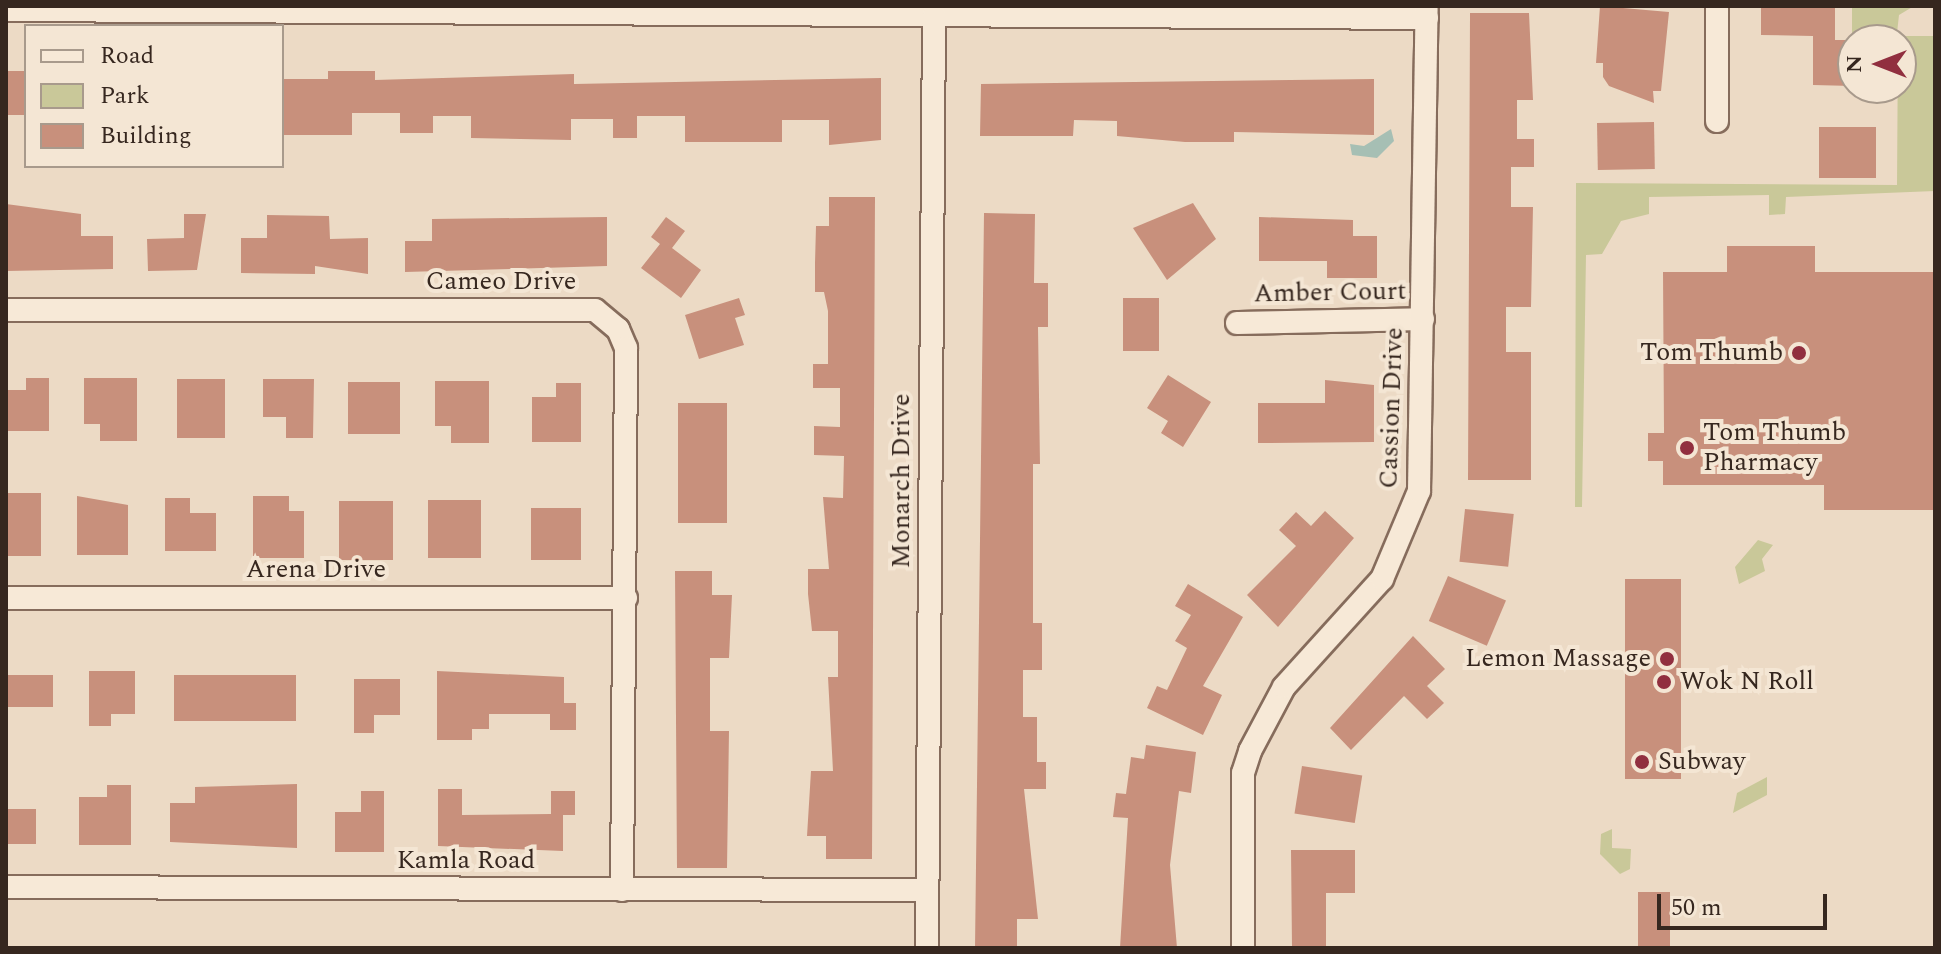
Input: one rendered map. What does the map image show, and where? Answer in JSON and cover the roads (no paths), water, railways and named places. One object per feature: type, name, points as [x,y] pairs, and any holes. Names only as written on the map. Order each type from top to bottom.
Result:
[{"type":"street","points":[[1717,6],[1717,121]]},
{"type":"street","points":[[6,10],[934,15],[1427,12]]},
{"type":"street","name":"Cassion Drive","points":[[1243,948],[1243,773],[1284,687],[1382,579],[1412,516],[1419,491],[1427,12]]},
{"type":"street","name":"Monarch Drive","points":[[927,948],[934,15]]},
{"type":"street","name":"Cameo Drive","points":[[6,310],[595,310],[618,329],[626,348],[622,890]]},
{"type":"street","name":"Amber Court","points":[[1237,323],[1423,319]]},
{"type":"street","name":"Arena Drive","points":[[6,598],[626,598]]},
{"type":"street","name":"Kamla Road","points":[[6,887],[927,890]]},
{"type":"place","name":"Tom Thumb","points":[[1799,353]]},
{"type":"place","name":"Tom Thumb Pharmacy","points":[[1687,448]]},
{"type":"place","name":"Lemon Massage","points":[[1667,659]]},
{"type":"place","name":"Wok N Roll","points":[[1664,682]]},
{"type":"place","name":"Subway","points":[[1642,762]]}]
